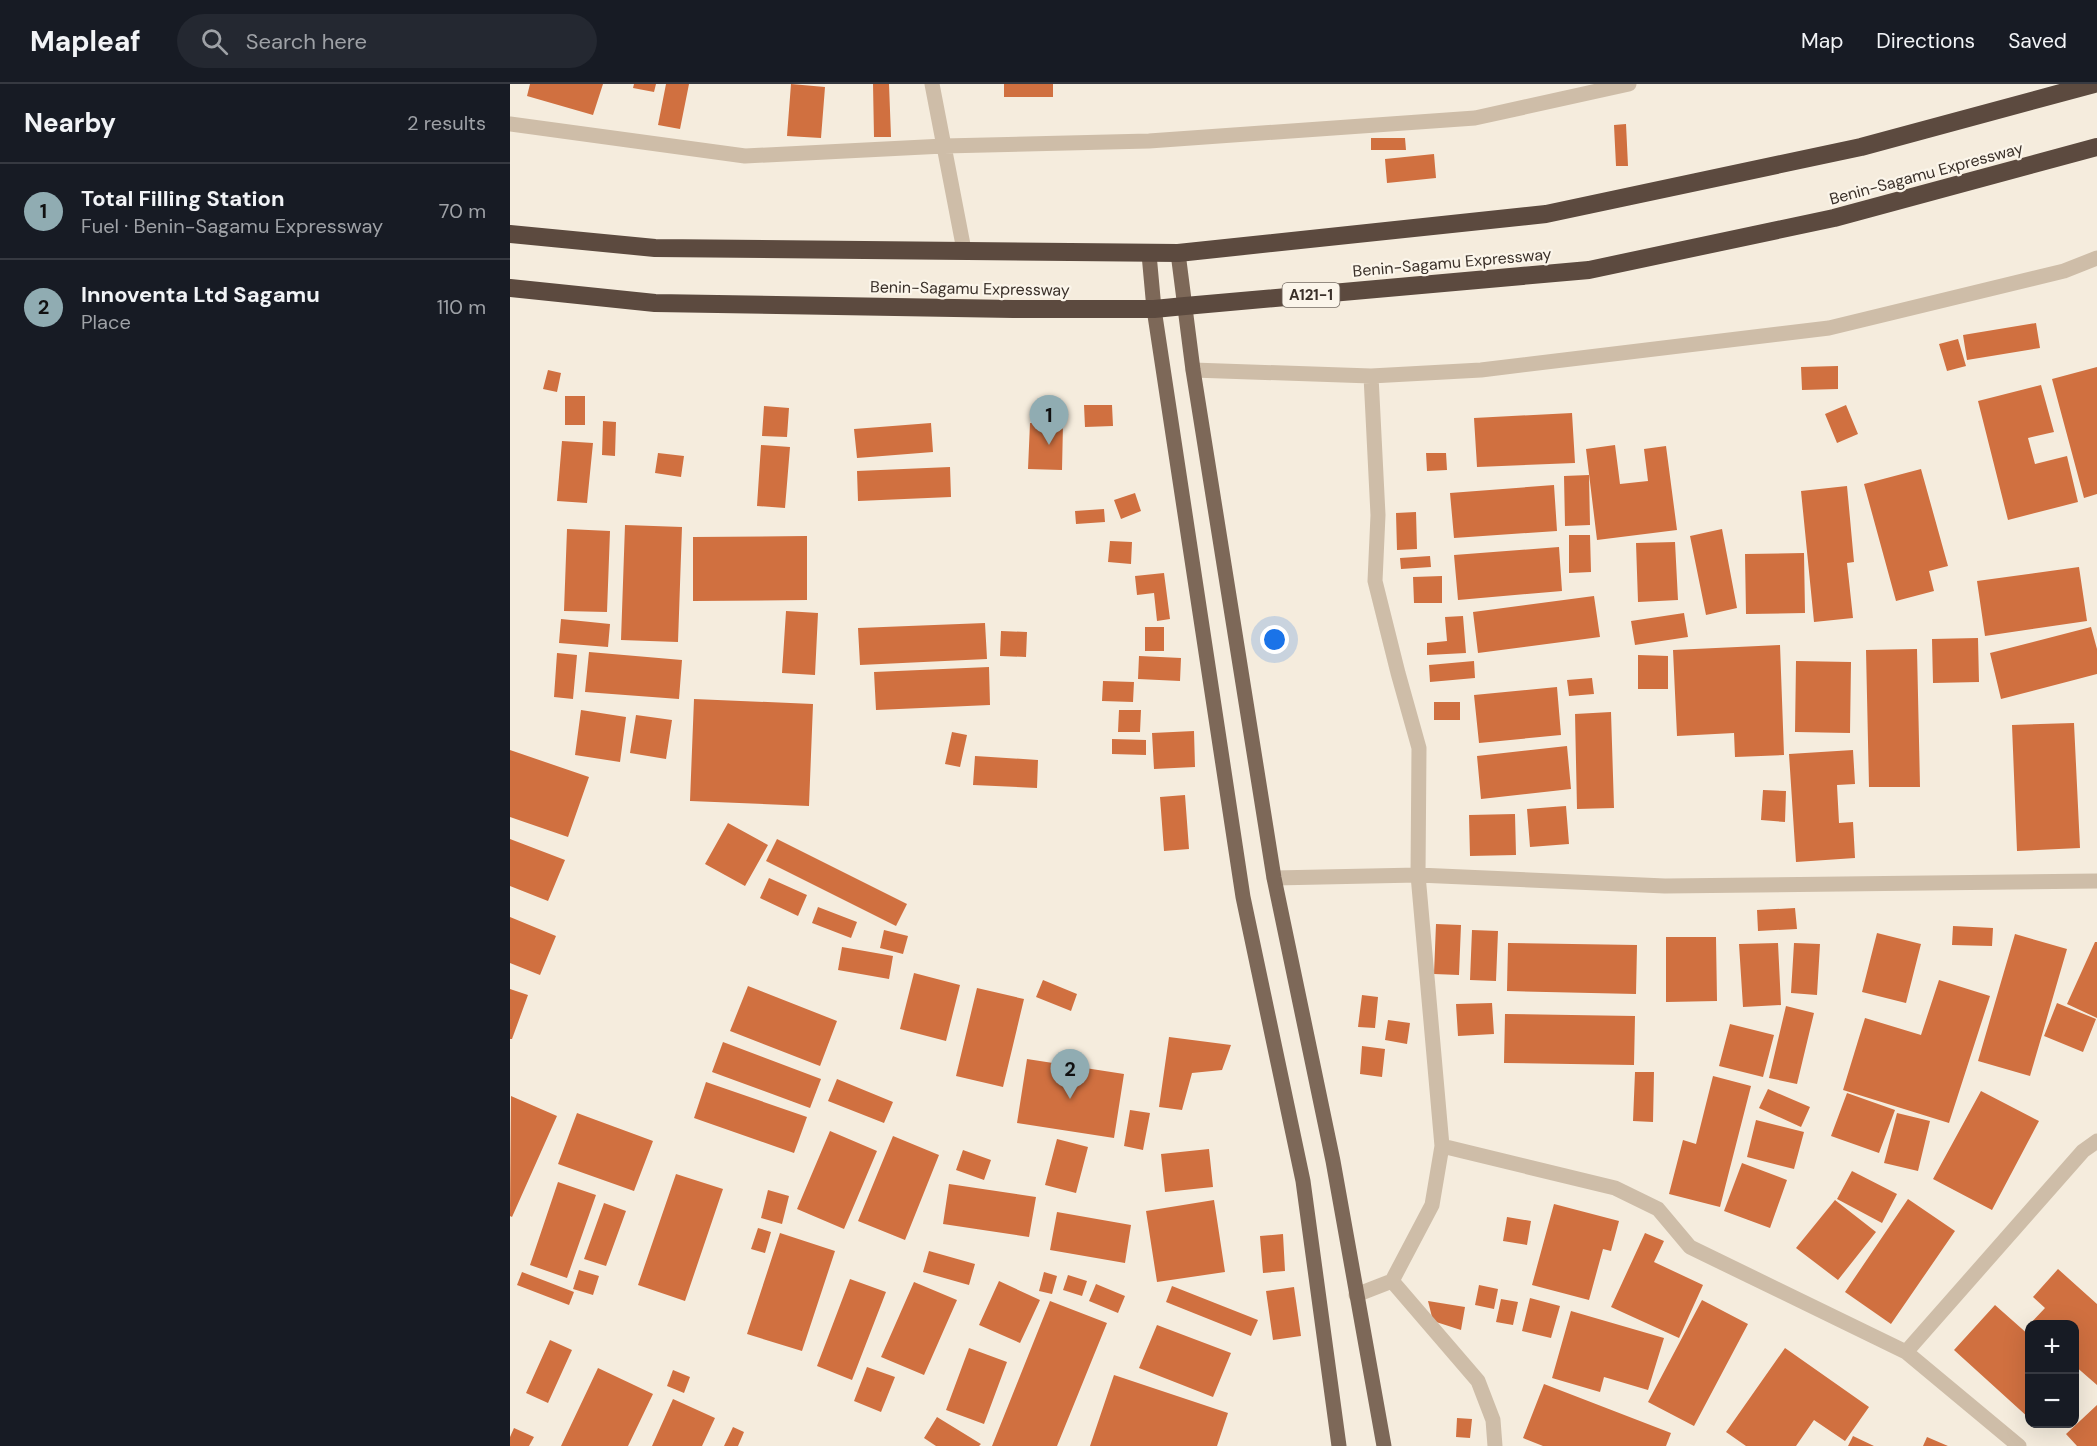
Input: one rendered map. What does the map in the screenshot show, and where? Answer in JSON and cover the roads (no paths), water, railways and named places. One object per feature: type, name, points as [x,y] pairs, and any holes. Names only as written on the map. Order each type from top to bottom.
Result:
[{"type":"highway","points":[[510,234],[655,248],[1178,253],[1546,214],[1862,147],[2094,84]]},
{"type":"highway","name":"Benin-Sagamu Expressway","points":[[510,288],[655,303],[1154,309],[1589,270],[1834,218],[2097,147]]},
{"type":"main road","points":[[1178,253],[1193,370],[1274,878],[1333,1161],[1383,1446]]},
{"type":"main road","points":[[1149,254],[1154,309],[1243,897],[1303,1181],[1339,1446]]},
{"type":"street","points":[[932,84],[964,250]]},
{"type":"street","points":[[510,124],[745,156],[944,146],[1149,141],[1475,118],[1629,84]]},
{"type":"street","points":[[1193,370],[1371,376],[1480,370],[1829,328],[2064,271],[2097,258]]},
{"type":"street","points":[[1356,1295],[1392,1281],[1432,1205],[1442,1146],[1419,875],[1419,748],[1375,581],[1378,515],[1371,376]]},
{"type":"street","points":[[1274,878],[1419,875],[1665,886],[2097,881]]},
{"type":"street","points":[[1906,1352],[2083,1151],[2097,1141]]},
{"type":"street","points":[[1442,1146],[1615,1188],[1658,1209],[1690,1247],[1906,1352],[2019,1446]]},
{"type":"street","points":[[1392,1281],[1478,1381],[1494,1420],[1496,1446]]},
{"type":"place","name":"Total Filling Station","points":[[1049,445]]},
{"type":"place","name":"Innoventa Ltd Sagamu","points":[[1070,1099]]}]
